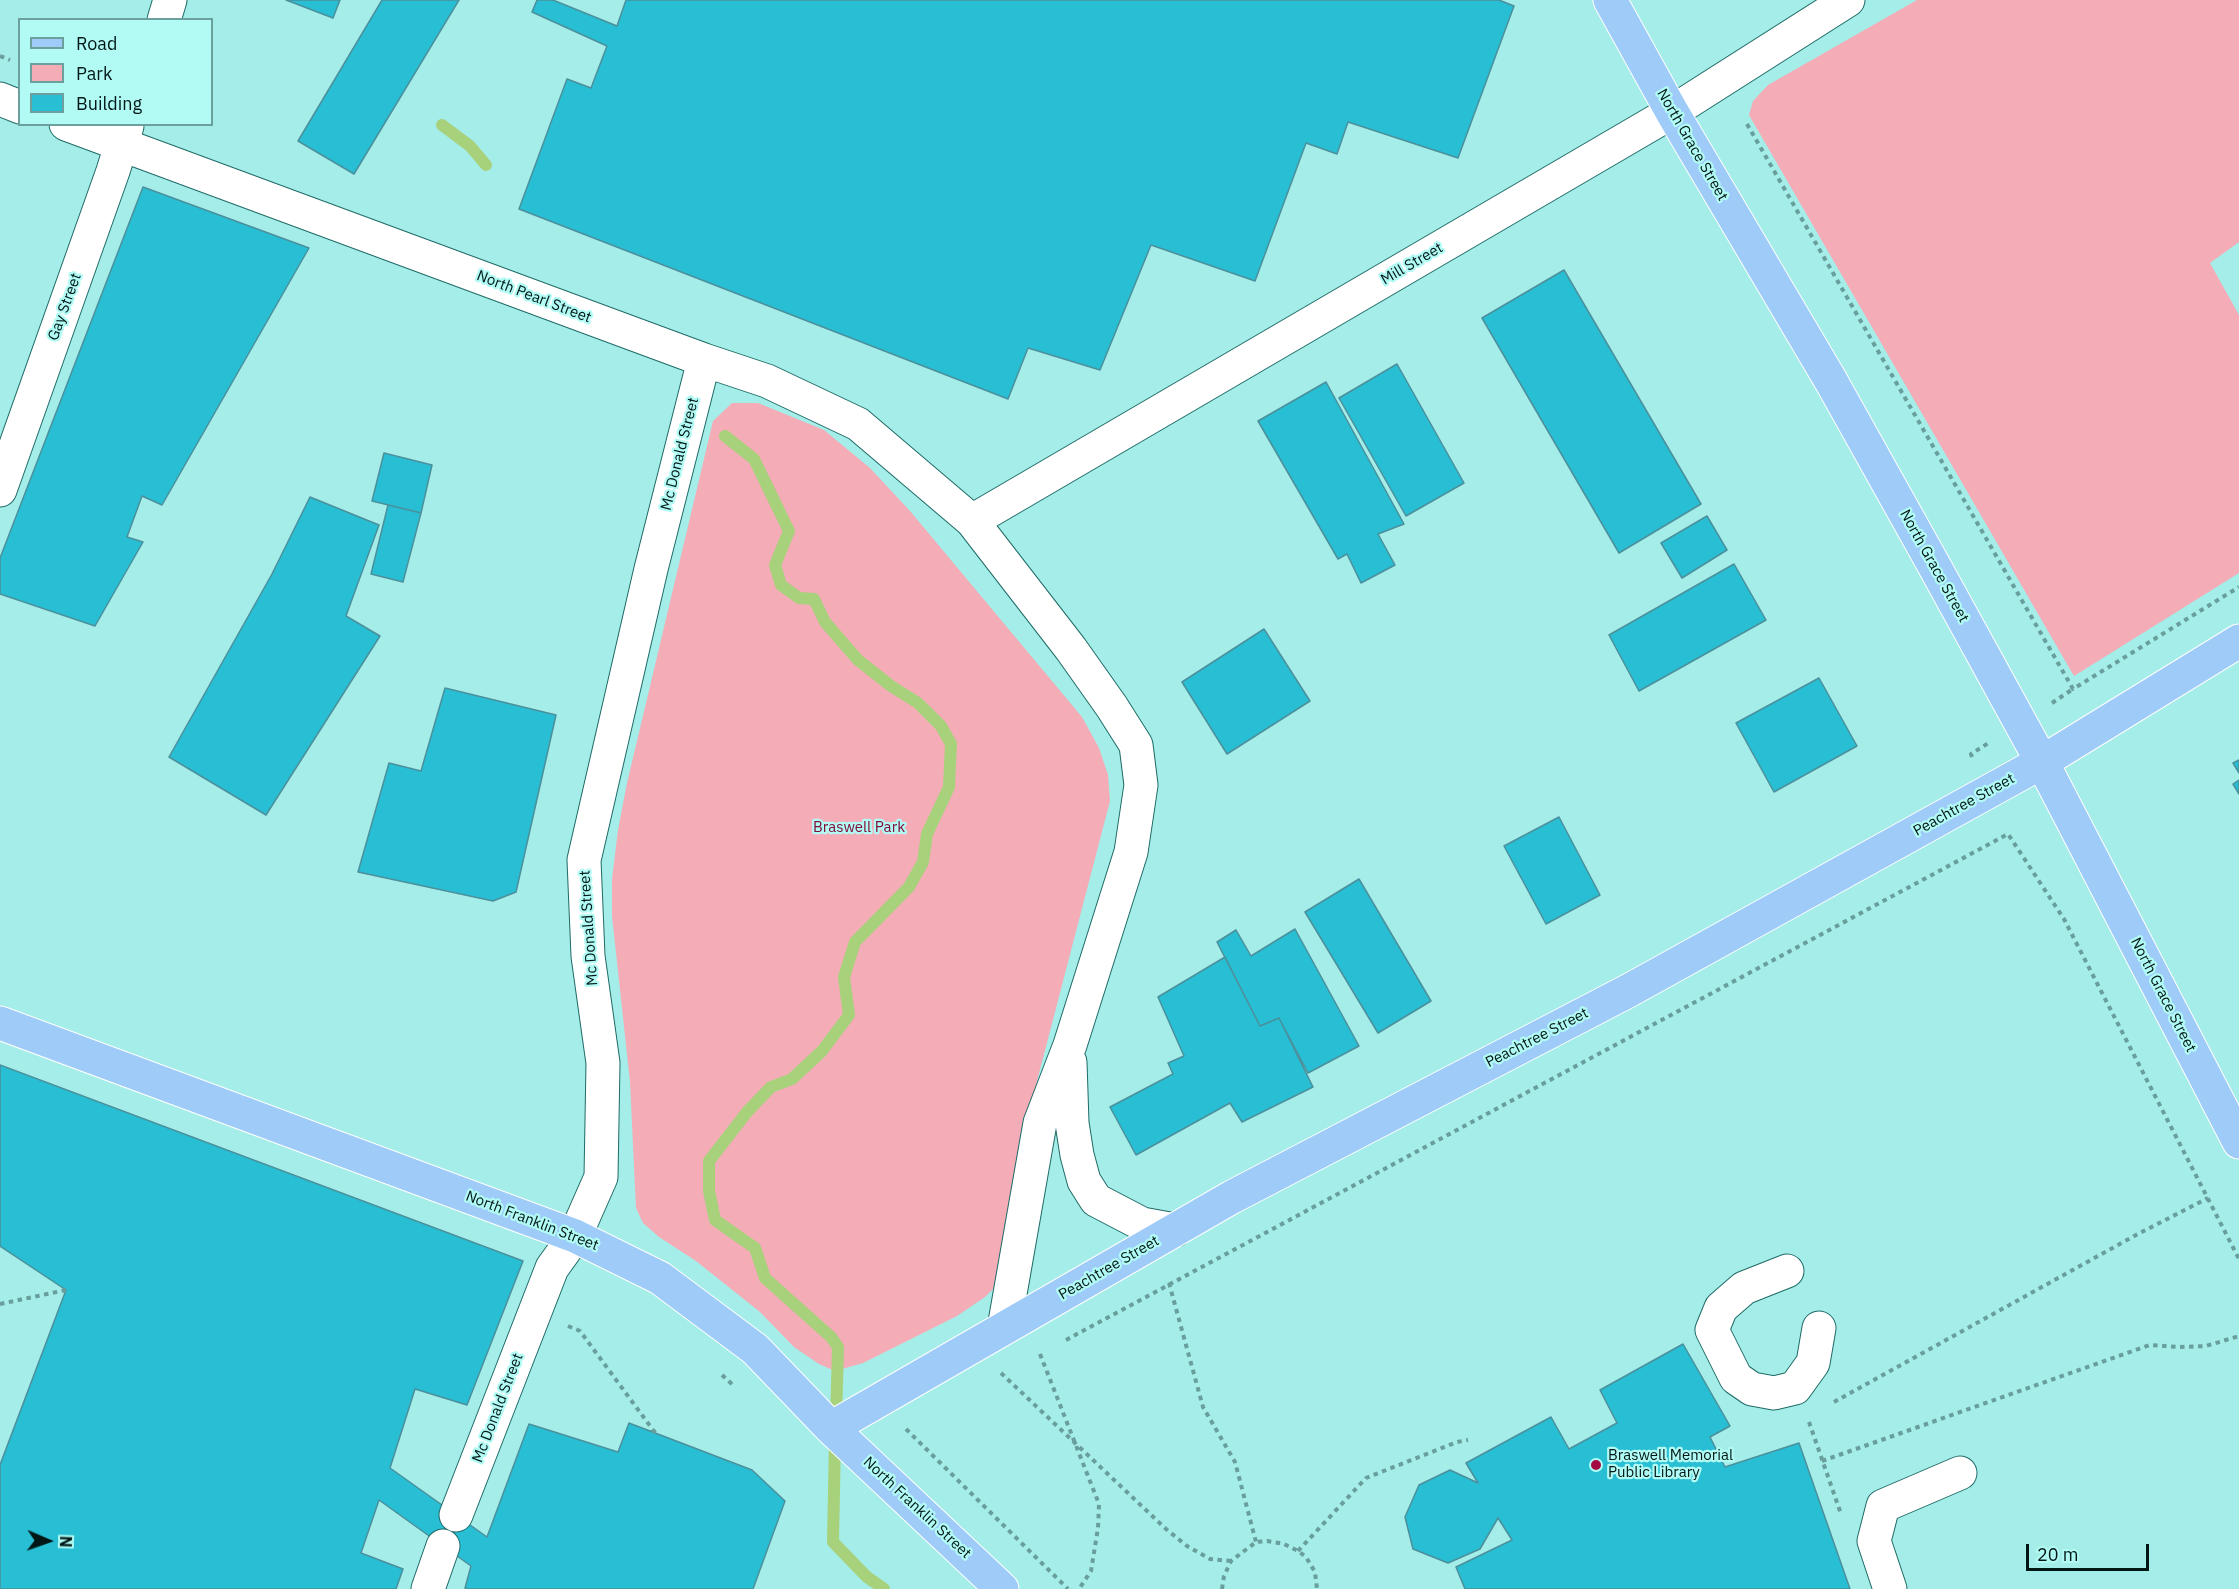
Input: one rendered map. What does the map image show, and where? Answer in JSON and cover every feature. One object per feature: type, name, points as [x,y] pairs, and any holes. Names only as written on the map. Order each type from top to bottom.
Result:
[{"type":"main road","name":"North Grace Street","points":[[1610,0],[1672,112],[1831,381],[2042,762],[2239,1142]]},
{"type":"main road","name":"Peachtree Street","points":[[831,1428],[1243,1191],[1628,991],[2042,762],[2239,641]]},
{"type":"main road","name":"North Franklin Street","points":[[0,1023],[575,1236],[660,1278],[754,1348],[831,1428],[1002,1589]]},
{"type":"street","points":[[165,18],[170,0]]},
{"type":"street","name":"Mill Street","points":[[972,521],[1672,112],[1848,0]]},
{"type":"street","points":[[0,99],[18,106]]},
{"type":"street","name":"North Pearl Street","points":[[77,126],[124,135],[429,257],[766,381],[858,424],[972,521],[1071,649],[1136,745],[1141,784],[1131,852],[1070,1044],[1040,1123],[1004,1328]]},
{"type":"street","name":"Gay Street","points":[[0,490],[114,171],[124,135]]},
{"type":"street","name":"Mc Donald Street","points":[[456,1515],[552,1268],[575,1236],[601,1176],[603,1063],[588,956],[584,860],[651,569],[704,360]]},
{"type":"street","points":[[1070,1044],[1072,1123],[1084,1181],[1096,1200],[1117,1212],[1142,1224],[1175,1230]]},
{"type":"street","points":[[1787,1270],[1744,1288],[1721,1308],[1712,1330],[1736,1378],[1752,1389],[1774,1393],[1795,1388],[1814,1363],[1819,1328]]},
{"type":"street","points":[[1890,1589],[1874,1541],[1883,1506],[1960,1473]]},
{"type":"street","points":[[428,1589],[443,1546]]},
{"type":"path","points":[[1747,124],[2073,689],[2239,586]]},
{"type":"path","points":[[1060,1343],[2008,834],[2064,919],[2239,1259]]},
{"type":"path","points":[[1827,1406],[2136,1235],[2208,1198]]},
{"type":"path","points":[[1169,1283],[1203,1407],[1235,1462],[1256,1542]]},
{"type":"path","points":[[0,1304],[66,1290]]},
{"type":"path","points":[[562,1323],[580,1331],[656,1434]]},
{"type":"path","points":[[1822,1461],[2150,1345],[2205,1346],[2239,1336]]},
{"type":"path","points":[[1030,1359],[1050,1349]]},
{"type":"path","points":[[1040,1354],[1099,1504],[1098,1528],[1091,1571],[1079,1589]]},
{"type":"path","points":[[715,1368],[741,1393]]},
{"type":"path","points":[[991,1377],[1010,1368]]},
{"type":"path","points":[[1000,1372],[1166,1529],[1209,1559],[1231,1561]]},
{"type":"path","points":[[1807,1417],[1845,1525]]},
{"type":"path","points":[[913,1421],[904,1427],[1068,1589]]},
{"type":"path","points":[[1298,1551],[1366,1478],[1457,1442],[1468,1440]]},
{"type":"path","points":[[1222,1589],[1224,1576],[1231,1561],[1256,1542],[1284,1544],[1306,1557],[1315,1572],[1317,1589]]},
{"type":"green space","points":[[1917,0],[2239,0],[2239,242],[2210,263],[2239,315],[2239,573],[2074,676],[1749,115],[1753,101],[1768,85]]},
{"type":"green space","name":"Braswell Park","points":[[732,403],[758,403],[824,430],[870,468],[910,511],[1082,717],[1099,748],[1108,775],[1110,801],[1018,1154],[998,1284],[985,1297],[957,1316],[863,1363],[835,1371],[819,1364],[794,1347],[760,1312],[696,1261],[659,1237],[643,1223],[636,1208],[630,1082],[612,916],[612,879],[627,783],[713,421]]},
{"type":"building","points":[[286,0],[340,0],[333,18]]},
{"type":"building","points":[[382,0],[459,0],[354,174],[298,141]]},
{"type":"building","points":[[537,0],[553,0],[617,26],[626,0],[1499,0],[1514,6],[1458,158],[1348,122],[1337,154],[1306,143],[1255,281],[1151,245],[1100,370],[1028,348],[1008,399],[519,209],[567,79],[591,88],[607,46],[532,12]]},
{"type":"building","points":[[143,187],[309,248],[162,505],[142,496],[127,537],[143,542],[95,626],[0,594],[0,558]]},
{"type":"building","points":[[1564,270],[1701,504],[1619,553],[1482,318]]},
{"type":"building","points":[[1397,364],[1464,483],[1406,516],[1339,398]]},
{"type":"building","points":[[1326,382],[1404,524],[1378,534],[1395,565],[1361,583],[1347,554],[1338,559],[1258,421]]},
{"type":"building","points":[[384,453],[432,465],[421,513],[372,501]]},
{"type":"building","points":[[310,497],[379,525],[346,616],[380,636],[266,815],[169,757],[272,574]]},
{"type":"building","points":[[388,505],[421,513],[403,582],[371,574]]},
{"type":"building","points":[[1707,516],[1727,550],[1682,578],[1661,543]]},
{"type":"building","points":[[1734,564],[1766,620],[1639,691],[1609,635]]},
{"type":"building","points":[[1264,629],[1310,701],[1227,754],[1182,682]]},
{"type":"building","points":[[1819,678],[1857,746],[1774,792],[1736,723]]},
{"type":"building","points":[[445,688],[556,715],[516,892],[493,901],[358,872],[389,763],[421,771]]},
{"type":"building","points":[[2239,760],[2239,773],[2233,763]]},
{"type":"building","points":[[2239,780],[2239,794],[2233,784]]},
{"type":"building","points":[[1559,817],[1600,895],[1546,924],[1504,846]]},
{"type":"building","points":[[1359,879],[1431,1001],[1378,1033],[1305,912]]},
{"type":"building","points":[[1295,929],[1359,1046],[1308,1073],[1279,1018],[1260,1026],[1217,942],[1236,930],[1251,956]]},
{"type":"building","points":[[1225,957],[1260,1026],[1279,1018],[1313,1087],[1242,1122],[1230,1103],[1136,1155],[1110,1107],[1173,1074],[1168,1063],[1184,1056],[1158,997]]},
{"type":"building","points":[[0,1065],[523,1261],[467,1405],[415,1389],[390,1468],[487,1537],[529,1424],[618,1452],[629,1423],[752,1470],[785,1501],[753,1589],[468,1589],[465,1588],[471,1566],[379,1500],[361,1553],[403,1569],[396,1589],[0,1589],[0,1465],[66,1290],[0,1246]]},
{"type":"building","name":"Braswell Memorial Public Library","points":[[1683,1344],[1730,1426],[1710,1437],[1725,1467],[1799,1443],[1850,1589],[1465,1589],[1456,1567],[1512,1540],[1498,1518],[1480,1549],[1448,1563],[1413,1549],[1405,1517],[1419,1485],[1450,1470],[1478,1483],[1466,1463],[1551,1417],[1569,1449],[1617,1423],[1600,1390]]},
{"type":"waterway","points":[[442,125],[470,146],[486,165]]},
{"type":"waterway","points":[[725,436],[754,459],[789,531],[775,565],[781,585],[799,598],[814,599],[825,622],[858,660],[891,686],[918,703],[941,726],[951,744],[949,787],[927,834],[923,862],[909,887],[855,942],[844,977],[849,1015],[822,1051],[792,1079],[771,1087],[747,1112],[709,1161],[709,1191],[715,1220],[755,1248],[765,1278],[831,1337],[838,1347],[836,1421]]},
{"type":"waterway","points":[[835,1439],[833,1542],[867,1577],[884,1589]]},
{"type":"place","name":"Braswell Memorial Public Library","points":[[1596,1465]]}]
